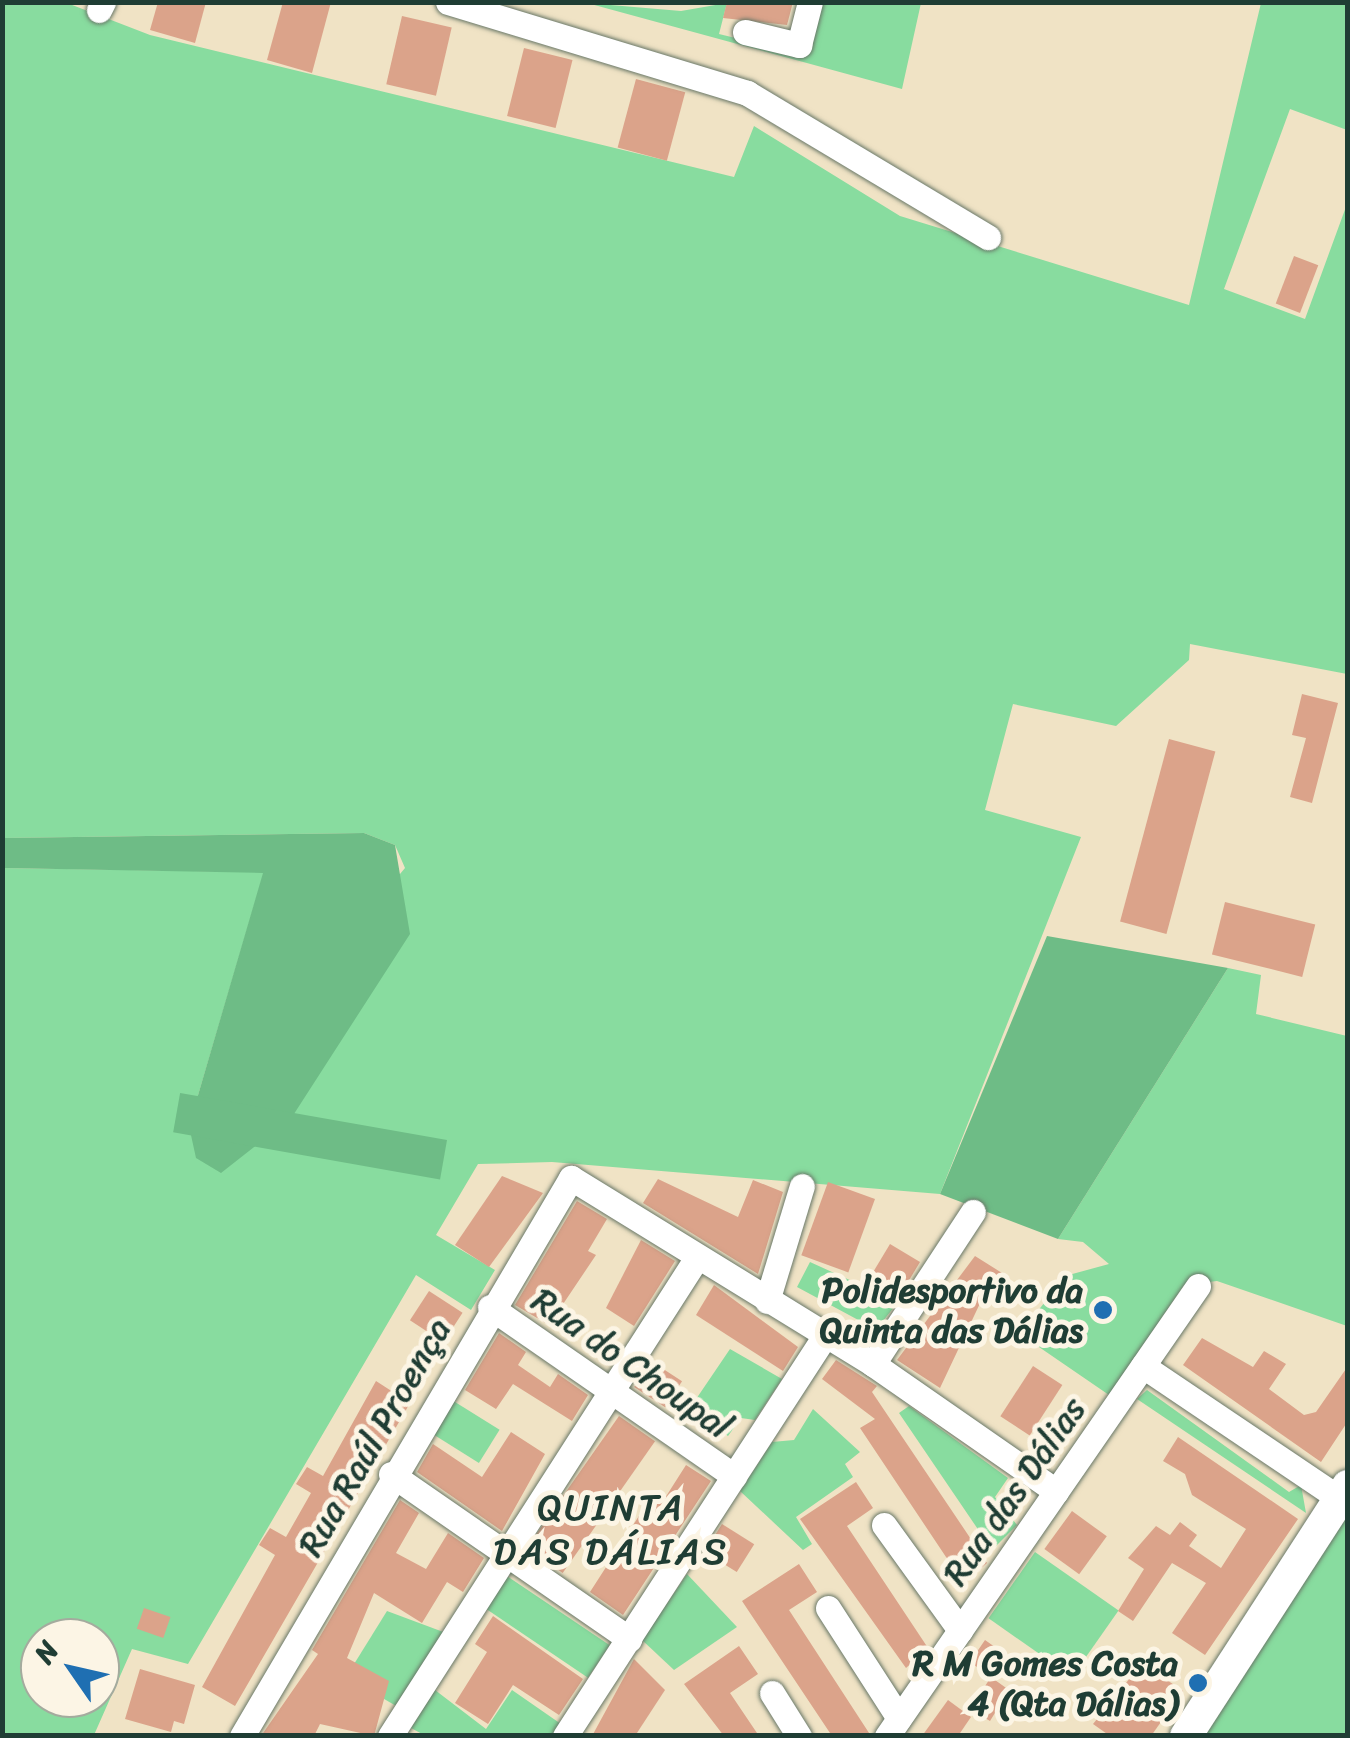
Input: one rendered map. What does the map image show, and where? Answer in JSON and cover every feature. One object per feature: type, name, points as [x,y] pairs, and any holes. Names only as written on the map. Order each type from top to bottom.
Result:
[{"type":"main road","points":[[1186,1736],[1344,1492]]},
{"type":"street","points":[[448,2],[747,93],[988,238]]},
{"type":"street","points":[[744,32],[799,45],[810,2]]},
{"type":"street","name":"Rua Raúl Proença","points":[[242,1736],[391,1474],[570,1178],[696,1259]]},
{"type":"street","points":[[767,1301],[802,1186]]},
{"type":"street","points":[[874,1364],[973,1212]]},
{"type":"street","points":[[390,1736],[696,1259],[874,1364],[1056,1491]]},
{"type":"street","name":"Rua das Dálias","points":[[893,1727],[1198,1286]]},
{"type":"street","name":"Rua do Choupal","points":[[490,1307],[734,1476]]},
{"type":"street","points":[[565,1736],[825,1335]]},
{"type":"street","points":[[1143,1366],[1344,1492]]},
{"type":"street","points":[[391,1474],[629,1639]]},
{"type":"street","points":[[884,1525],[960,1630]]},
{"type":"street","points":[[828,1608],[893,1727]]},
{"type":"street","points":[[772,1693],[798,1736]]},
{"type":"green space","points":[[3,3],[67,3],[150,35],[734,177],[754,126],[900,216],[1189,305],[1261,3],[1347,3],[1347,130],[1290,109],[1224,289],[1305,319],[1347,204],[1347,674],[1190,644],[1189,660],[1116,726],[1013,704],[985,810],[1081,837],[940,1194],[552,1162],[478,1164],[436,1235],[495,1270],[471,1310],[416,1275],[188,1664],[132,1649],[120,1676],[120,1618],[20,1618],[20,1718],[102,1718],[94,1735],[3,1735],[2,868],[264,872],[189,1126],[405,868],[395,845],[364,833],[3,838]]},
{"type":"green space","points":[[587,3],[681,11],[727,3],[719,34],[805,55],[818,3],[921,3],[902,89]]},
{"type":"green space","points":[[364,833],[395,845],[410,934],[292,1117],[221,1173],[196,1158],[189,1126],[263,873],[3,868],[3,838]]},
{"type":"green space","points":[[1047,936],[1228,968],[1058,1239],[940,1194]]},
{"type":"green space","points":[[1228,968],[1261,975],[1256,1014],[1347,1036],[1347,1326],[1217,1281],[1184,1285],[1109,1395],[1020,1334],[1065,1276],[1109,1264],[1083,1242],[1058,1239]]},
{"type":"green space","points":[[180,1093],[447,1140],[440,1179],[173,1132]]},
{"type":"green space","points":[[810,1262],[898,1302],[868,1340],[858,1338],[862,1322],[797,1287]]},
{"type":"green space","points":[[730,1349],[782,1379],[755,1420],[741,1418],[728,1436],[690,1408]]},
{"type":"green space","points":[[1147,1390],[1289,1492],[1301,1485],[1306,1513],[1137,1399]]},
{"type":"green space","points":[[447,1397],[500,1430],[479,1463],[426,1430]]},
{"type":"green space","points":[[909,1406],[1008,1478],[995,1497],[1017,1525],[992,1550],[899,1413]]},
{"type":"green space","points":[[813,1409],[860,1452],[845,1464],[853,1477],[796,1517],[812,1544],[803,1550],[740,1491],[772,1442],[794,1440]]},
{"type":"green space","points":[[1347,1507],[1347,1735],[1204,1736]]},
{"type":"green space","points":[[1035,1552],[1119,1611],[1072,1677],[989,1618]]},
{"type":"green space","points":[[687,1574],[737,1627],[674,1670],[642,1640]]},
{"type":"green space","points":[[507,1576],[610,1645],[588,1678],[485,1608]]},
{"type":"green space","points":[[387,1611],[446,1633],[398,1707],[346,1677]]},
{"type":"green space","points":[[435,1690],[486,1729],[512,1690],[561,1724],[554,1736],[424,1735],[411,1728]]},
{"type":"building","points":[[158,2],[206,2],[195,43],[150,30]]},
{"type":"building","points":[[283,2],[331,2],[312,73],[267,60]]},
{"type":"building","points":[[727,2],[793,2],[787,25],[723,18]]},
{"type":"building","points":[[402,16],[452,27],[436,96],[386,84]]},
{"type":"building","points":[[524,48],[573,60],[556,128],[507,116]]},
{"type":"building","points":[[636,79],[685,92],[667,161],[618,148]]},
{"type":"building","points":[[1294,256],[1318,265],[1300,313],[1276,304]]},
{"type":"building","points":[[1302,694],[1338,703],[1312,803],[1290,797],[1306,738],[1292,735]]},
{"type":"building","points":[[1169,739],[1215,751],[1166,934],[1120,922]]},
{"type":"building","points":[[1225,902],[1315,924],[1302,977],[1212,954]]},
{"type":"building","points":[[502,1176],[543,1193],[489,1267],[455,1245]]},
{"type":"building","points":[[658,1179],[738,1217],[753,1180],[783,1192],[758,1274],[643,1203]]},
{"type":"building","points":[[828,1182],[875,1199],[848,1272],[801,1255]]},
{"type":"building","points":[[577,1201],[607,1219],[588,1251],[596,1255],[549,1325],[515,1305]]},
{"type":"building","points":[[641,1240],[675,1261],[634,1326],[606,1308]]},
{"type":"building","points":[[890,1244],[920,1262],[900,1295],[870,1277]]},
{"type":"building","points":[[975,1256],[1010,1278],[994,1304],[983,1297],[940,1388],[897,1360]]},
{"type":"building","points":[[714,1285],[798,1347],[783,1371],[696,1315]]},
{"type":"building","points":[[429,1291],[463,1313],[443,1342],[410,1320]]},
{"type":"building","points":[[499,1333],[526,1352],[518,1365],[550,1387],[558,1374],[588,1395],[572,1421],[513,1384],[496,1409],[465,1390]]},
{"type":"building","points":[[1202,1338],[1253,1367],[1264,1351],[1286,1364],[1269,1389],[1304,1415],[1316,1412],[1348,1366],[1348,1421],[1321,1462],[1183,1365]]},
{"type":"building","points":[[836,1360],[877,1386],[872,1392],[987,1563],[964,1584],[860,1428],[875,1419],[822,1379]]},
{"type":"building","points":[[651,1361],[682,1381],[665,1407],[634,1387]]},
{"type":"building","points":[[1033,1366],[1062,1385],[1030,1435],[1000,1416]]},
{"type":"building","points":[[376,1381],[410,1403],[235,1706],[202,1687],[275,1555],[259,1545],[270,1528],[286,1537],[311,1493],[296,1484],[307,1467],[323,1476]]},
{"type":"building","points":[[619,1416],[655,1441],[563,1573],[527,1548]]},
{"type":"building","points":[[511,1432],[545,1454],[502,1531],[417,1472],[433,1444],[482,1477]]},
{"type":"building","points":[[1178,1437],[1298,1519],[1205,1655],[1172,1633],[1206,1583],[1172,1563],[1133,1621],[1118,1611],[1144,1569],[1128,1558],[1156,1526],[1170,1535],[1180,1522],[1197,1535],[1189,1546],[1221,1568],[1246,1529],[1192,1495],[1185,1474],[1163,1461]]},
{"type":"building","points":[[686,1465],[711,1481],[623,1615],[590,1592],[655,1491],[665,1498]]},
{"type":"building","points":[[856,1482],[873,1508],[847,1526],[928,1648],[906,1668],[800,1519]]},
{"type":"building","points":[[400,1500],[419,1513],[396,1553],[426,1569],[448,1533],[484,1558],[463,1592],[447,1582],[422,1623],[374,1593],[347,1658],[389,1681],[374,1736],[320,1724],[314,1736],[261,1736],[318,1654],[312,1650]]},
{"type":"building","points":[[1072,1511],[1107,1536],[1079,1574],[1044,1549]]},
{"type":"building","points":[[722,1524],[754,1544],[737,1572],[705,1552]]},
{"type":"building","points":[[799,1564],[817,1592],[789,1610],[871,1736],[832,1736],[742,1601]]},
{"type":"building","points":[[144,1608],[170,1617],[163,1638],[137,1629]]},
{"type":"building","points":[[493,1616],[583,1679],[559,1715],[513,1685],[488,1724],[455,1703],[487,1652],[475,1644]]},
{"type":"building","points":[[985,1640],[1012,1659],[995,1680],[1009,1690],[990,1721],[970,1709],[991,1677],[970,1662]]},
{"type":"building","points":[[739,1646],[758,1674],[730,1693],[759,1736],[724,1736],[684,1684]]},
{"type":"building","points":[[634,1659],[665,1690],[635,1736],[592,1736]]},
{"type":"building","points":[[1142,1663],[1183,1691],[1151,1736],[1110,1736],[1093,1724]]},
{"type":"building","points":[[140,1669],[195,1685],[184,1724],[174,1721],[171,1732],[125,1719]]},
{"type":"building","points":[[948,1700],[971,1717],[958,1736],[922,1736]]},
{"type":"place","name":"Polidesportivo da Quinta das Dálias","points":[[1103,1310]]},
{"type":"place","name":"R M Gomes Costa 4 (Qta Dálias)","points":[[1198,1683]]},
{"type":"district","name":"QUINTA DAS DÁLIAS","points":[[611,1530]]}]
